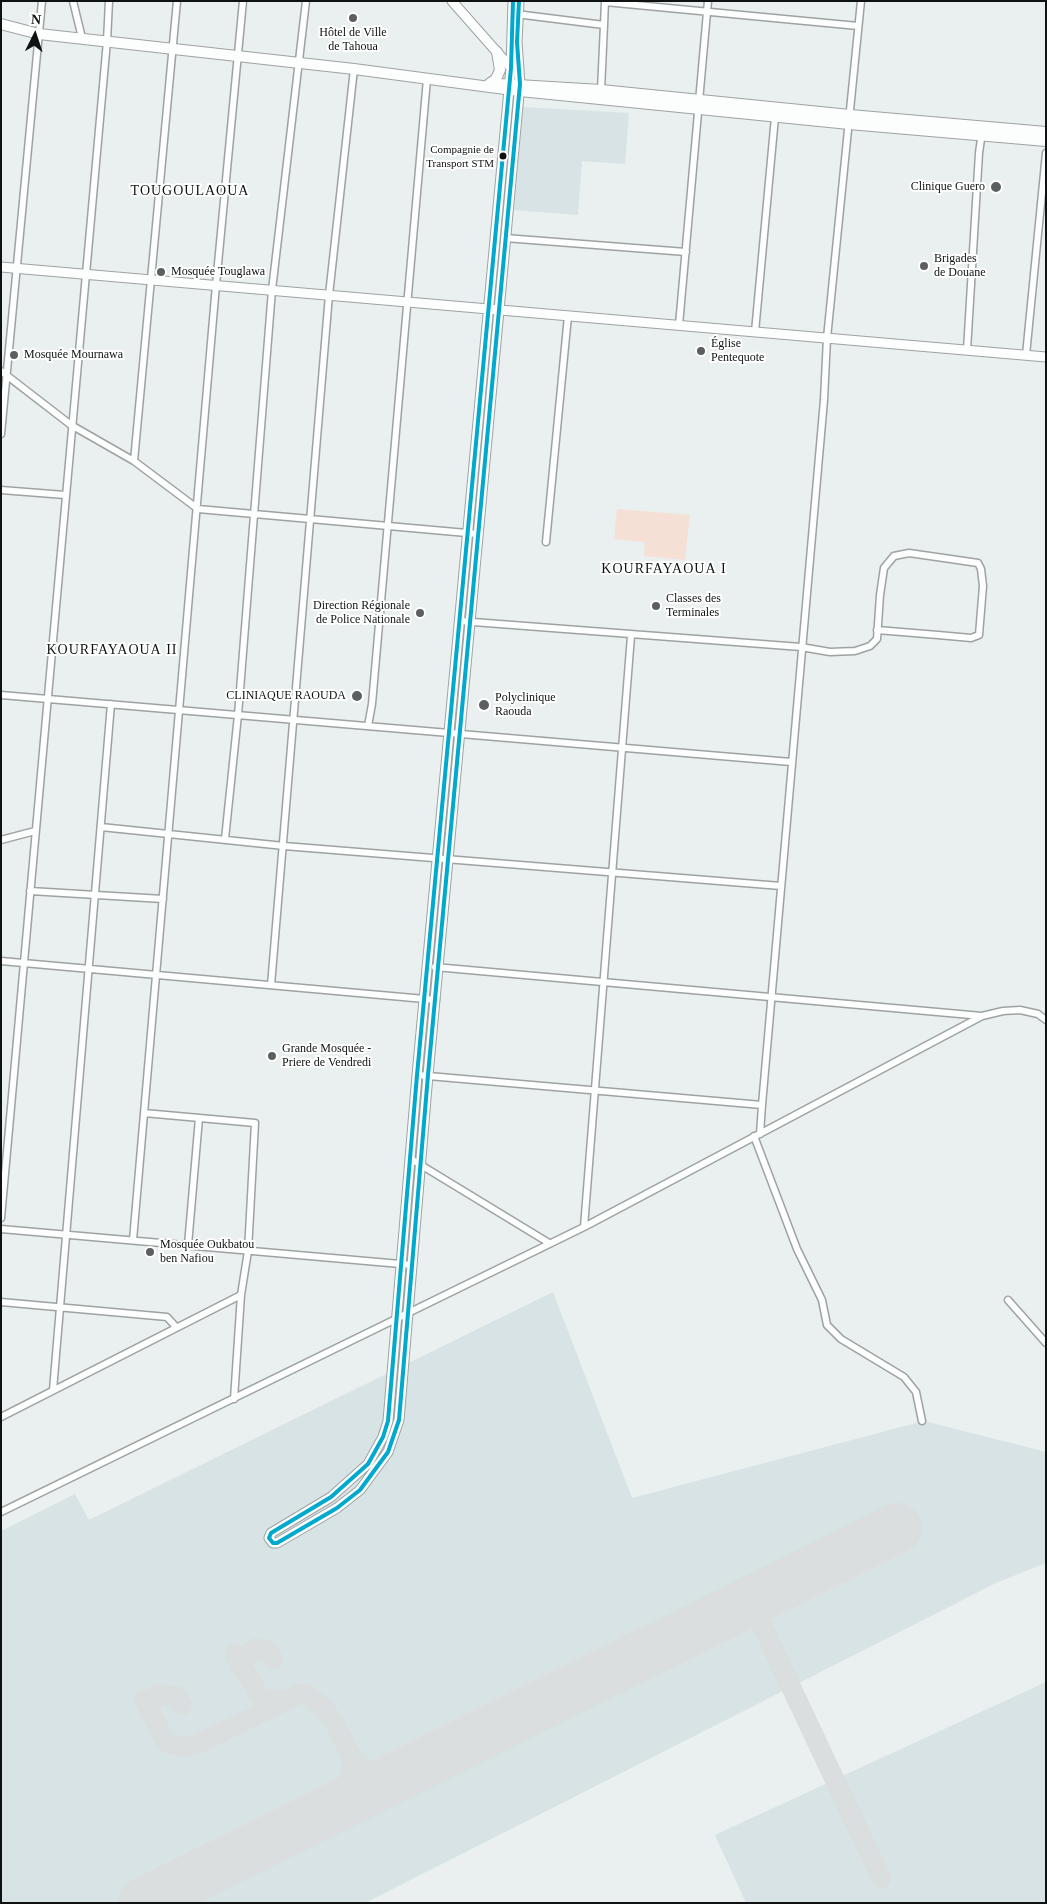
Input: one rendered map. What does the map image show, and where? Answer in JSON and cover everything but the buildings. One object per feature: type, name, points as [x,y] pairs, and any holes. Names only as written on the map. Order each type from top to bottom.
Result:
[{"type":"main road","points":[[1,24],[39,34],[298,62],[427,79],[850,120],[982,131],[1046,132]]},
{"type":"main road","points":[[483,84],[496,78],[500,70],[496,52]]},
{"type":"main road","points":[[515,87],[601,90],[775,117],[850,120]]},
{"type":"main road","points":[[982,131],[1046,141]]},
{"type":"street","points":[[1,434],[4,373],[42,1]]},
{"type":"street","points":[[73,1],[82,38]]},
{"type":"street","points":[[1,1218],[84,274],[107,41],[109,1]]},
{"type":"street","points":[[134,461],[177,1]]},
{"type":"street","points":[[133,1240],[216,285],[244,1]]},
{"type":"street","points":[[225,839],[238,715],[272,290],[306,1]]},
{"type":"street","points":[[452,1],[511,68]]},
{"type":"street","points":[[513,1],[515,13],[517,42],[515,87],[499,310],[454,801],[444,858],[429,966],[417,1075],[388,1420],[377,1451],[368,1464],[344,1487],[271,1533],[269,1538],[271,1542],[277,1543],[337,1508],[360,1490],[388,1452],[399,1420],[439,967],[444,858],[444,800],[489,309],[515,87],[511,68],[515,13],[519,1]]},
{"type":"street","points":[[601,90],[605,1],[858,26]]},
{"type":"street","points":[[679,325],[708,1]]},
{"type":"street","points":[[861,1],[826,338],[824,400],[762,1105],[757,1135],[797,1249],[822,1300],[827,1324],[841,1339],[904,1377],[916,1392],[922,1421]]},
{"type":"street","points":[[515,13],[604,25]]},
{"type":"street","points":[[271,985],[329,295],[354,69]]},
{"type":"street","points":[[368,726],[372,704],[386,525],[427,79]]},
{"type":"street","points":[[755,332],[775,117]]},
{"type":"street","points":[[967,350],[982,131]]},
{"type":"street","points":[[1026,355],[1046,153]]},
{"type":"street","points":[[505,238],[686,252]]},
{"type":"street","points":[[1,267],[1046,357]]},
{"type":"street","points":[[546,542],[568,316]]},
{"type":"street","points":[[4,373],[71,425],[134,461],[198,509],[254,512],[478,534]]},
{"type":"street","points":[[1,490],[65,495]]},
{"type":"street","points":[[460,621],[631,636],[801,647],[830,652],[856,651],[870,646],[877,639],[877,630],[884,568],[894,556],[909,553],[978,563],[982,569],[983,586],[978,635],[971,638],[877,630]]},
{"type":"street","points":[[584,1227],[624,748],[631,636]]},
{"type":"street","points":[[1,695],[791,762]]},
{"type":"street","points":[[53,1390],[111,704]]},
{"type":"street","points":[[444,800],[454,801]]},
{"type":"street","points":[[101,827],[284,846],[781,886]]},
{"type":"street","points":[[1,840],[35,831]]},
{"type":"street","points":[[30,891],[163,899]]},
{"type":"street","points":[[1,962],[436,1000]]},
{"type":"street","points":[[429,966],[982,1016]]},
{"type":"street","points":[[1,1512],[584,1227],[982,1016],[1004,1010],[1020,1010],[1038,1014],[1046,1020]]},
{"type":"street","points":[[417,1075],[596,1089],[762,1105]]},
{"type":"street","points":[[144,1113],[255,1123],[248,1250],[241,1294],[234,1399]]},
{"type":"street","points":[[188,1245],[199,1118]]},
{"type":"street","points":[[411,1160],[549,1243]]},
{"type":"street","points":[[1,1229],[412,1265]]},
{"type":"street","points":[[1,1417],[241,1294]]},
{"type":"street","points":[[1008,1300],[1046,1343]]},
{"type":"street","points":[[1,1302],[167,1317],[176,1327]]},
{"type":"shaded area","points":[[523,107],[629,113],[625,164],[582,161],[578,215],[514,210]]},
{"type":"shaded area","points":[[617,509],[690,515],[685,560],[644,556],[645,542],[614,539]]},
{"type":"shaded area","points":[[553,1292],[632,1498],[924,1421],[1046,1452],[1046,1563],[998,1582],[365,1903],[1,1903],[1,1531],[75,1494],[89,1520]]},
{"type":"shaded area","points":[[1046,1682],[1046,1903],[746,1903],[715,1835]]},
{"type":"taxiway","points":[[827,1563],[850,1536]]},
{"type":"taxiway","points":[[796,1580],[810,1575],[845,1572]]},
{"type":"taxiway","points":[[751,1602],[881,1878]]},
{"type":"taxiway","points":[[240,1665],[250,1652],[256,1648],[268,1651],[273,1659]]},
{"type":"taxiway","points":[[235,1654],[260,1697],[272,1701],[287,1700]]},
{"type":"taxiway","points":[[149,1711],[153,1698],[160,1694],[177,1696],[182,1705]]},
{"type":"taxiway","points":[[144,1700],[164,1739],[170,1744],[183,1747],[197,1744],[300,1694],[307,1694],[325,1710],[335,1724],[352,1758],[364,1770],[382,1777],[410,1770]]},
{"type":"taxiway","points":[[331,1810],[347,1788],[352,1758]]},
{"type":"runway","points":[[143,1903],[897,1528]]},
{"type":"transit line","points":[[513,1],[511,68],[417,1075],[388,1421],[383,1437],[368,1464],[331,1497],[271,1533],[269,1538],[273,1543],[277,1543],[337,1508],[360,1490],[388,1452],[399,1420],[428,1075],[520,84],[517,42],[519,1]]},
{"type":"place","name":"Hôtel de Ville de Tahoua","points":[[353,18]]},
{"type":"place","name":"Compagnie de Transport STM","points":[[503,156]]},
{"type":"place","name":"Clinique Guero","points":[[996,187]]},
{"type":"place","name":"Brigades de Douane","points":[[924,266]]},
{"type":"place","name":"Mosquée Touglawa","points":[[161,272]]},
{"type":"place","name":"Église Pentequote","points":[[701,351]]},
{"type":"place","name":"Mosquée Mournawa","points":[[14,355]]},
{"type":"place","name":"Classes des Terminales","points":[[656,606]]},
{"type":"place","name":"Direction Régionale de Police Nationale","points":[[420,613]]},
{"type":"place","name":"CLINIAQUE RAOUDA","points":[[357,696]]},
{"type":"place","name":"Polyclinique Raouda","points":[[484,705]]},
{"type":"place","name":"Grande Mosquée - Priere de Vendredi","points":[[272,1056]]},
{"type":"place","name":"Mosquée Oukbatou ben Nafiou","points":[[150,1252]]},
{"type":"district","name":"TOUGOULAOUA","points":[[190,191]]},
{"type":"district","name":"KOURFAYAOUA I","points":[[664,569]]},
{"type":"district","name":"KOURFAYAOUA II","points":[[112,650]]}]
